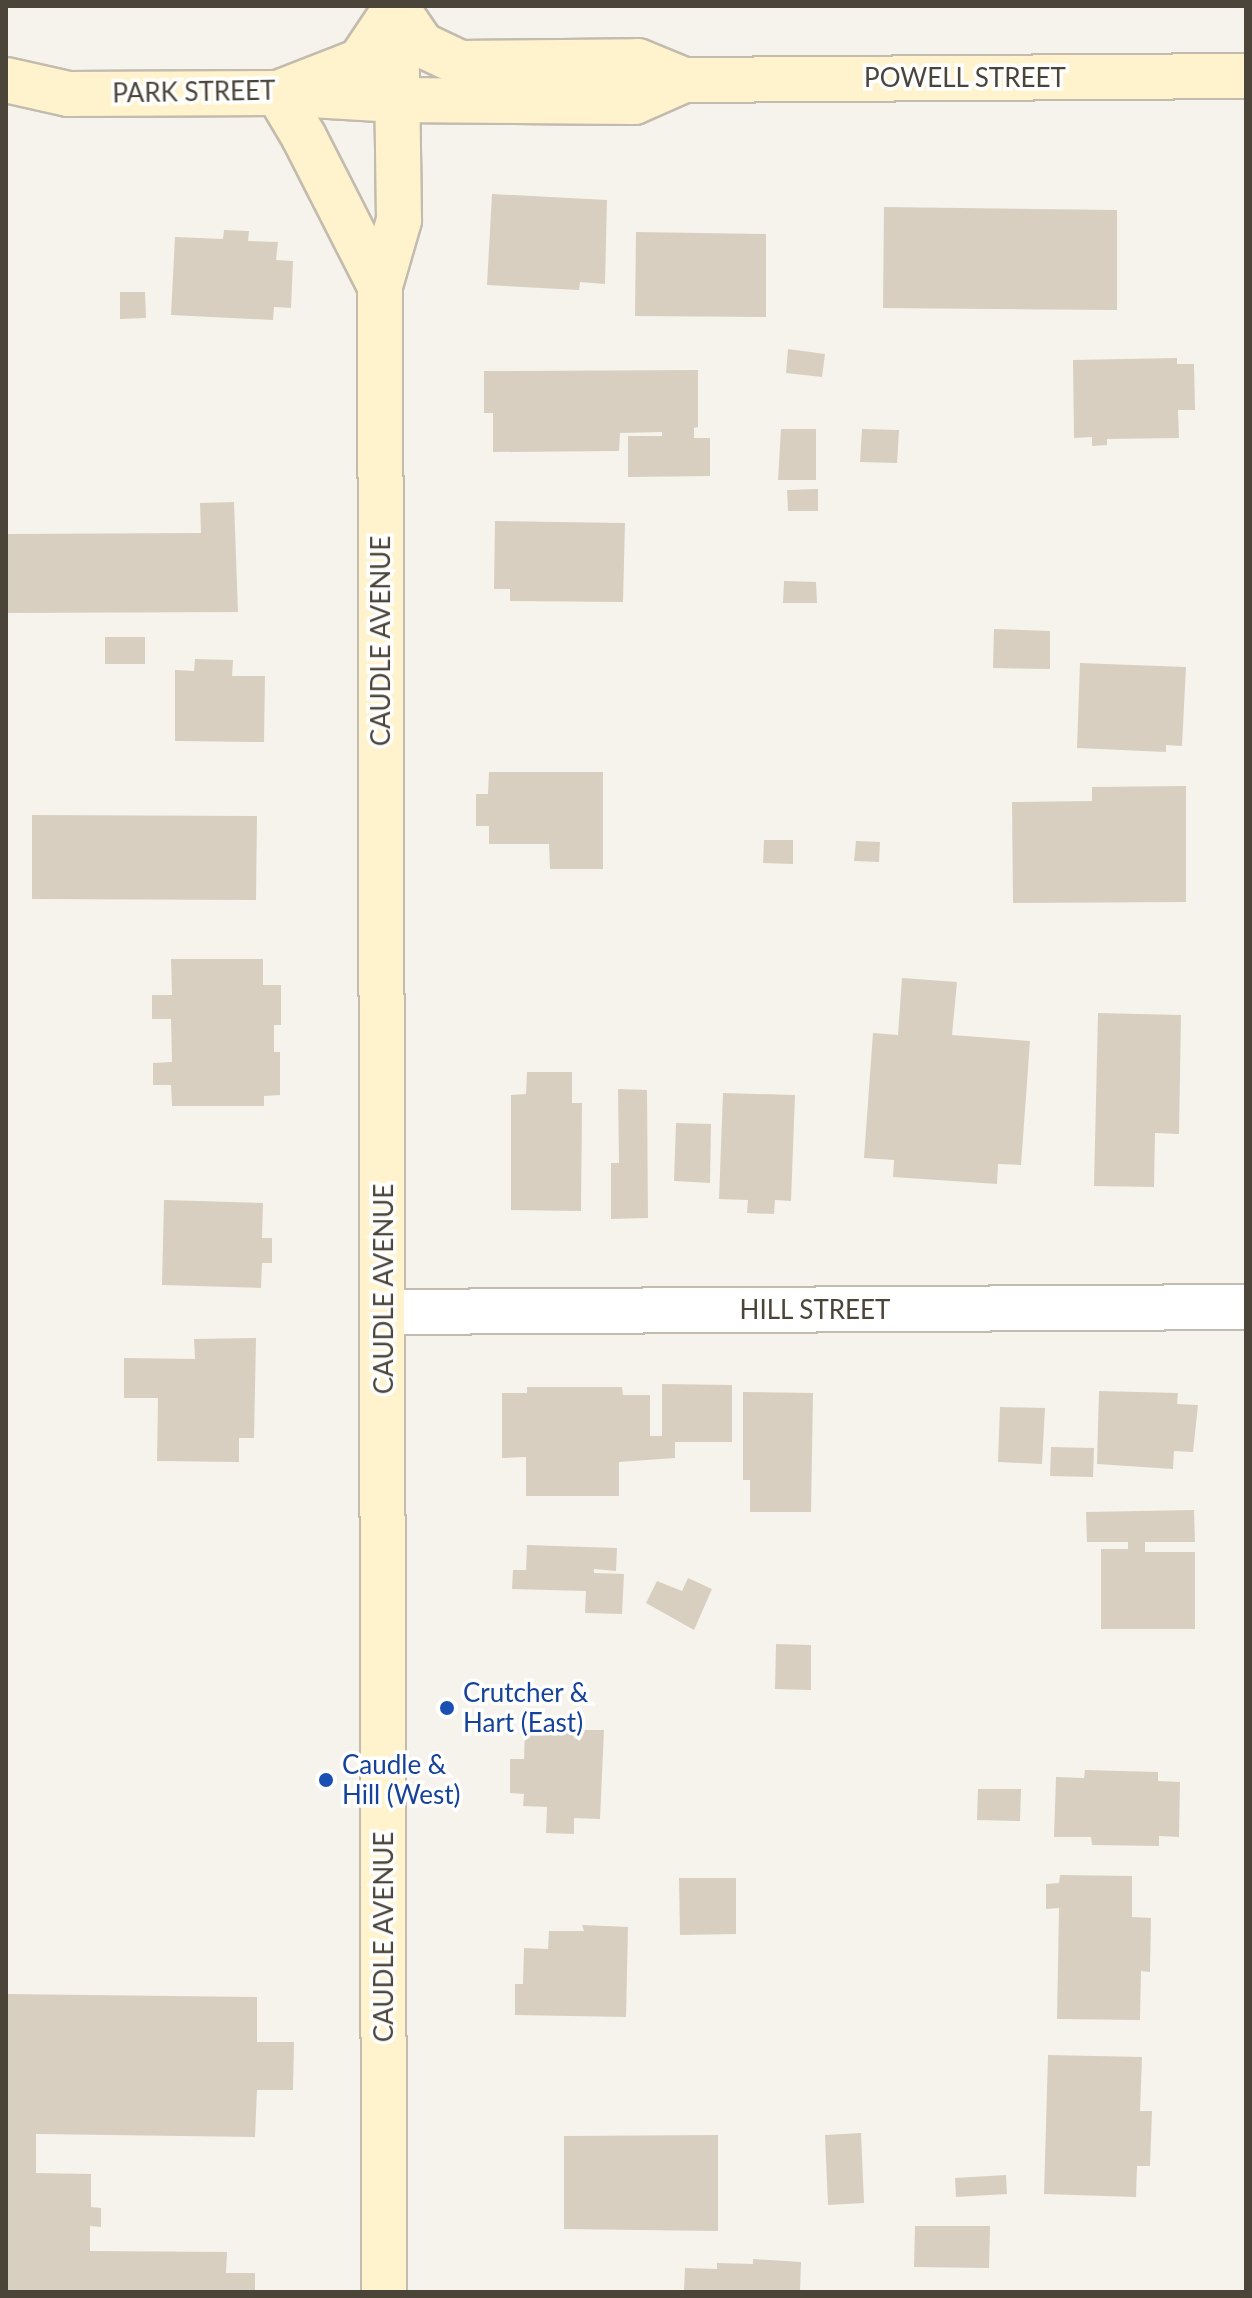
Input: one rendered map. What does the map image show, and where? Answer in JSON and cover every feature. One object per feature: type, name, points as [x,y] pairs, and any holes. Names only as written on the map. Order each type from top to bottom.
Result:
[{"type":"street","name":"POWELL STREET","points":[[397,7],[422,45],[460,63],[638,61],[684,80],[1246,76]]},
{"type":"street","name":"PARK STREET","points":[[6,80],[68,94],[278,93],[360,61],[397,7]]},
{"type":"street","name":"CAUDLE AVENUE","points":[[384,2292],[380,286],[399,220],[397,7]]},
{"type":"street","name":"POWELL STREET","points":[[278,93],[396,100],[634,102],[684,80]]},
{"type":"street","name":"CAUDLE AVENUE","points":[[278,93],[304,137],[380,286]]},
{"type":"street","name":"HILL STREET","points":[[384,1312],[1246,1307]]},
{"type":"building","points":[[492,194],[607,200],[605,284],[580,282],[579,290],[487,285]]},
{"type":"building","points":[[884,207],[1117,210],[1117,310],[883,308]]},
{"type":"building","points":[[224,230],[249,231],[248,241],[278,242],[276,260],[293,261],[291,308],[274,307],[273,320],[171,315],[175,237],[223,239]]},
{"type":"building","points":[[636,232],[766,234],[766,317],[635,316]]},
{"type":"building","points":[[120,292],[145,292],[146,318],[120,319]]},
{"type":"building","points":[[788,349],[825,354],[822,377],[786,373]]},
{"type":"building","points":[[1177,358],[1177,364],[1194,364],[1195,410],[1178,410],[1179,438],[1107,439],[1107,445],[1092,446],[1092,437],[1074,438],[1073,360]]},
{"type":"building","points":[[698,370],[698,427],[694,428],[694,438],[710,438],[710,476],[628,477],[628,436],[662,436],[662,432],[620,433],[619,451],[493,452],[493,413],[484,413],[484,371]]},
{"type":"building","points":[[781,429],[816,429],[816,480],[778,480]]},
{"type":"building","points":[[862,429],[899,430],[897,463],[860,462]]},
{"type":"building","points":[[818,489],[818,511],[788,511],[787,490]]},
{"type":"building","points":[[234,502],[238,612],[6,613],[6,534],[201,533],[200,503]]},
{"type":"building","points":[[495,521],[625,523],[623,602],[510,601],[510,589],[494,589]]},
{"type":"building","points":[[784,581],[816,582],[817,603],[783,603]]},
{"type":"building","points":[[994,629],[1050,631],[1050,669],[993,668]]},
{"type":"building","points":[[105,637],[145,637],[145,664],[105,664]]},
{"type":"building","points":[[195,659],[233,660],[232,676],[265,676],[264,742],[175,741],[175,670],[194,671]]},
{"type":"building","points":[[1080,663],[1186,667],[1182,746],[1166,745],[1166,752],[1077,748]]},
{"type":"building","points":[[489,772],[603,772],[603,869],[550,869],[549,844],[489,844],[489,826],[476,826],[476,794],[488,794]]},
{"type":"building","points":[[1186,786],[1186,902],[1013,903],[1012,802],[1092,801],[1092,787]]},
{"type":"building","points":[[32,815],[257,816],[256,900],[32,899]]},
{"type":"building","points":[[764,840],[793,840],[793,864],[763,863]]},
{"type":"building","points":[[856,841],[880,842],[879,862],[854,861]]},
{"type":"building","points":[[171,959],[263,959],[263,985],[281,985],[281,1025],[274,1025],[274,1052],[280,1052],[280,1095],[264,1096],[264,1106],[172,1106],[171,1085],[153,1085],[153,1063],[172,1062],[171,1019],[152,1019],[152,995],[172,995]]},
{"type":"building","points":[[902,978],[957,982],[952,1035],[1030,1041],[1021,1165],[998,1164],[997,1184],[893,1177],[894,1160],[864,1158],[873,1033],[898,1035]]},
{"type":"building","points":[[1098,1013],[1181,1015],[1179,1134],[1155,1133],[1154,1187],[1094,1186]]},
{"type":"building","points":[[527,1072],[572,1072],[572,1103],[582,1103],[581,1211],[511,1210],[511,1095],[526,1094]]},
{"type":"building","points":[[618,1089],[647,1090],[648,1218],[611,1219],[611,1163],[619,1163]]},
{"type":"building","points":[[723,1093],[795,1095],[791,1201],[775,1200],[774,1214],[747,1213],[748,1200],[719,1199]]},
{"type":"building","points":[[676,1123],[711,1124],[710,1183],[674,1181]]},
{"type":"building","points":[[164,1200],[263,1203],[262,1238],[272,1238],[272,1263],[262,1263],[261,1288],[162,1285]]},
{"type":"building","points":[[256,1338],[254,1438],[239,1438],[239,1462],[157,1461],[158,1398],[124,1398],[124,1358],[195,1359],[194,1339]]},
{"type":"building","points":[[662,1384],[732,1385],[732,1442],[675,1442],[675,1458],[619,1462],[619,1496],[526,1496],[526,1457],[502,1458],[502,1393],[527,1393],[527,1387],[622,1387],[623,1395],[650,1395],[650,1436],[662,1436]]},
{"type":"building","points":[[1099,1391],[1178,1393],[1177,1404],[1198,1405],[1193,1452],[1174,1451],[1173,1469],[1097,1464]]},
{"type":"building","points":[[743,1392],[813,1393],[811,1512],[750,1512],[750,1480],[743,1480]]},
{"type":"building","points":[[1000,1407],[1045,1408],[1042,1464],[998,1462]]},
{"type":"building","points":[[1051,1447],[1094,1448],[1093,1477],[1050,1476]]},
{"type":"building","points":[[1194,1510],[1195,1542],[1145,1542],[1145,1552],[1195,1552],[1195,1629],[1101,1629],[1101,1549],[1128,1549],[1128,1542],[1087,1542],[1086,1512]]},
{"type":"building","points":[[527,1545],[617,1548],[616,1571],[594,1569],[594,1573],[624,1574],[622,1614],[585,1613],[586,1591],[512,1589],[513,1570],[526,1570]]},
{"type":"building","points":[[688,1578],[712,1589],[694,1630],[646,1603],[657,1581],[682,1591]]},
{"type":"building","points":[[776,1644],[811,1645],[811,1690],[775,1689]]},
{"type":"building","points":[[525,1730],[604,1730],[600,1819],[574,1818],[574,1834],[546,1833],[547,1807],[523,1806],[524,1794],[510,1793],[510,1759],[524,1759]]},
{"type":"building","points":[[1085,1770],[1158,1772],[1158,1781],[1180,1782],[1179,1837],[1159,1836],[1159,1846],[1092,1845],[1091,1837],[1054,1837],[1056,1777],[1084,1778]]},
{"type":"building","points":[[978,1789],[1021,1789],[1020,1821],[977,1820]]},
{"type":"building","points":[[1060,1875],[1132,1876],[1132,1917],[1151,1918],[1150,1972],[1141,1971],[1140,2020],[1057,2019],[1059,1908],[1046,1909],[1046,1884],[1059,1883]]},
{"type":"building","points":[[679,1878],[736,1878],[736,1934],[680,1935]]},
{"type":"building","points":[[582,1925],[628,1927],[626,2017],[515,2015],[515,1984],[523,1984],[524,1948],[548,1949],[549,1931],[584,1931]]},
{"type":"building","points":[[6,1994],[257,1997],[257,2042],[294,2042],[293,2090],[257,2090],[255,2137],[36,2134],[36,2173],[91,2174],[91,2207],[101,2208],[101,2227],[90,2226],[90,2251],[227,2252],[226,2273],[255,2273],[255,2292],[6,2292]]},
{"type":"building","points":[[1048,2055],[1142,2057],[1140,2111],[1152,2111],[1150,2166],[1137,2166],[1136,2197],[1044,2194]]},
{"type":"building","points":[[861,2133],[864,2203],[828,2205],[825,2135]]},
{"type":"building","points":[[718,2135],[718,2231],[564,2229],[564,2136]]},
{"type":"building","points":[[1006,2175],[1007,2194],[956,2197],[955,2178]]},
{"type":"building","points":[[915,2226],[990,2226],[989,2268],[914,2267]]},
{"type":"building","points":[[753,2259],[801,2262],[800,2292],[684,2291],[685,2268],[717,2269],[717,2263],[753,2264]]},
{"type":"place","name":"Crutcher & Hart (East)","points":[[447,1708]]},
{"type":"place","name":"Caudle & Hill (West)","points":[[326,1780]]}]
